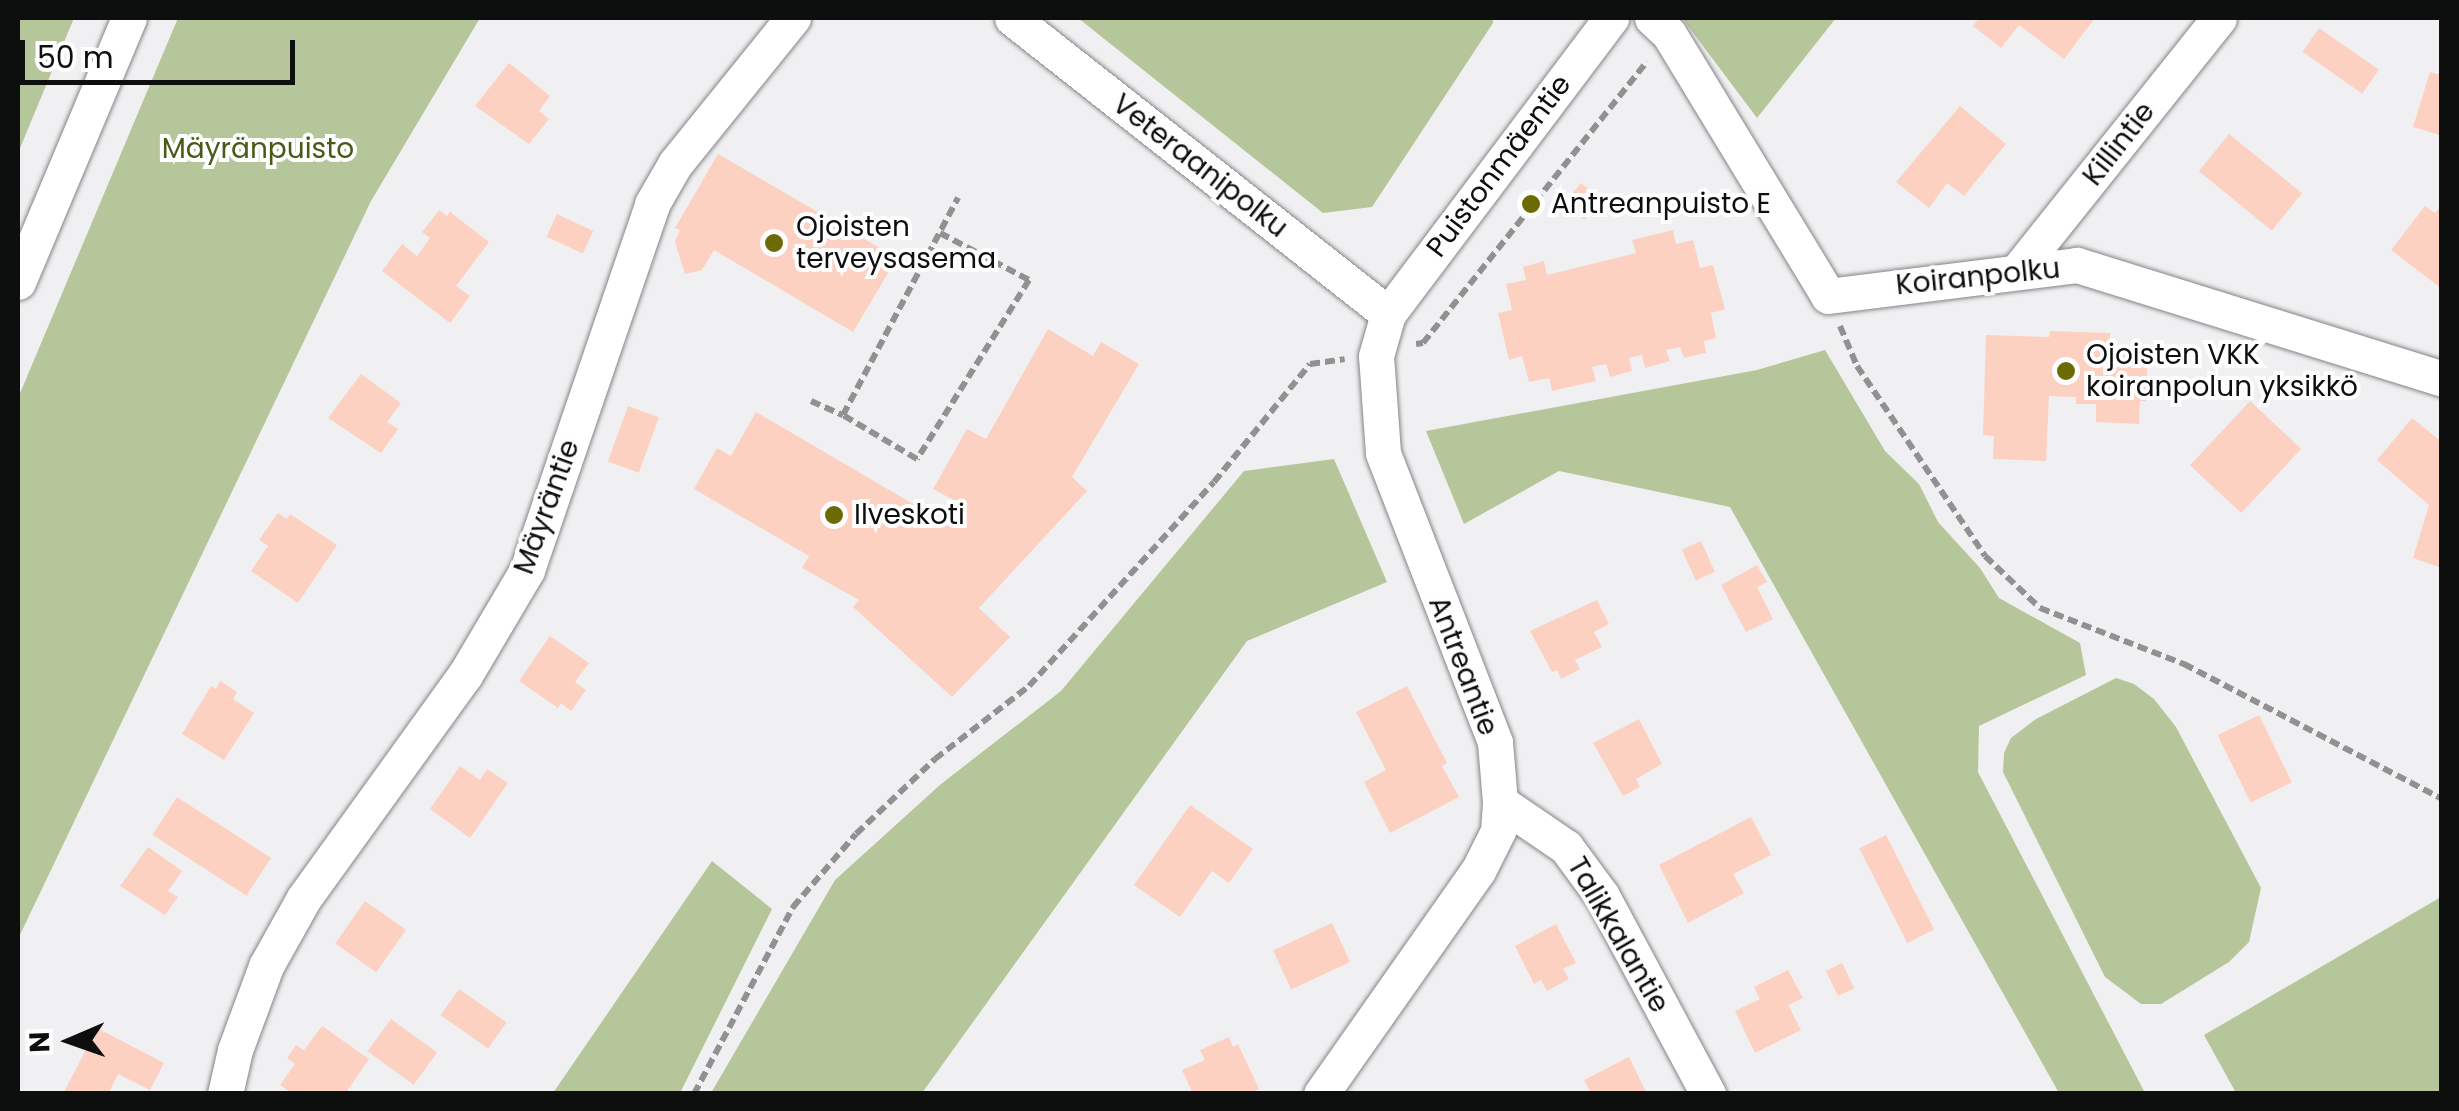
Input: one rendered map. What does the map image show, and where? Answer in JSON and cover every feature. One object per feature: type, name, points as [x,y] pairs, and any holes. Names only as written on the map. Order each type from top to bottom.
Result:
[{"type":"street","points":[[18,282],[129,18]]},
{"type":"street","name":"Mäyräntie","points":[[225,1094],[235,1050],[266,966],[304,898],[465,675],[527,570],[652,204],[675,164],[793,18]]},
{"type":"street","name":"Veteraanipolku","points":[[1012,18],[1388,314]]},
{"type":"street","name":"Puistonmäentie","points":[[1388,314],[1611,18]]},
{"type":"street","name":"Killintie","points":[[2018,270],[2219,18]]},
{"type":"street","points":[[1661,26],[1828,296]]},
{"type":"street","name":"Koiranpolku","points":[[1828,296],[2018,270],[2077,266],[2442,379]]},
{"type":"street","name":"Antreantie","points":[[1321,1094],[1478,871],[1498,830],[1495,742],[1383,453],[1376,356],[1388,314]]},
{"type":"street","name":"Talikkalantie","points":[[1500,802],[1566,847],[1602,896],[1708,1094]]},
{"type":"path","points":[[694,1094],[793,907],[856,834],[935,759],[1029,686],[1214,482],[1310,364],[1376,356],[1423,342],[1661,26]]},
{"type":"path","points":[[844,415],[958,198]]},
{"type":"path","points":[[811,401],[844,415],[918,460],[1029,280],[940,233]]},
{"type":"path","points":[[1828,296],[1857,366],[1985,556],[2040,608],[2184,664],[2442,799]]},
{"type":"green space","points":[[18,18],[74,18],[18,153]]},
{"type":"green space","name":"Mäyränpuisto","points":[[178,18],[480,18],[371,201],[18,939],[18,398]]},
{"type":"green space","points":[[1078,18],[1493,18],[1493,23],[1372,207],[1323,213]]},
{"type":"green space","points":[[1682,18],[1836,18],[1757,118]]},
{"type":"green space","points":[[1825,350],[1885,451],[1919,484],[1938,522],[1980,568],[1999,598],[2080,643],[2086,675],[1979,726],[1978,772],[2145,1093],[2059,1093],[1730,507],[1559,471],[1464,524],[1426,431],[1757,370]]},
{"type":"green space","points":[[1334,459],[1387,582],[1247,641],[922,1093],[711,1093],[835,880],[941,784],[1061,691],[1244,471]]},
{"type":"green space","points":[[2116,678],[2134,684],[2154,699],[2176,727],[2261,888],[2249,942],[2229,962],[2161,1004],[2141,1004],[2105,977],[2003,772],[2004,753],[2011,738],[2036,719]]},
{"type":"green space","points":[[712,861],[772,909],[680,1093],[553,1093]]},
{"type":"green space","points":[[2441,897],[2441,1093],[2236,1093],[2204,1035]]},
{"type":"building","points":[[1979,18],[2095,18],[2064,59],[2019,25],[2001,48],[1973,26]]},
{"type":"building","points":[[2319,28],[2379,70],[2362,94],[2302,52]]},
{"type":"building","points":[[509,63],[550,96],[539,111],[549,119],[529,144],[475,106]]},
{"type":"building","points":[[2430,72],[2442,75],[2442,136],[2413,127]]},
{"type":"building","points":[[1960,106],[2006,144],[1964,196],[1947,183],[1929,208],[1896,182]]},
{"type":"building","points":[[2229,134],[2302,193],[2272,230],[2199,171]]},
{"type":"building","name":"Ojoisten terveysasema","points":[[718,154],[897,258],[853,332],[714,250],[702,270],[685,274],[675,242],[680,230],[675,228]]},
{"type":"building","points":[[1581,183],[1601,200],[1584,220],[1564,203]]},
{"type":"building","points":[[2442,204],[2442,289],[2391,250],[2425,206],[2435,213]]},
{"type":"building","points":[[439,210],[447,216],[450,212],[489,242],[456,286],[470,296],[450,323],[382,271],[402,244],[417,256],[430,238],[422,232]]},
{"type":"building","points":[[557,214],[593,231],[583,254],[546,237]]},
{"type":"building","points":[[1673,230],[1676,244],[1693,240],[1700,268],[1713,265],[1725,309],[1711,313],[1716,338],[1704,341],[1706,353],[1684,358],[1680,347],[1666,350],[1670,361],[1645,368],[1642,355],[1629,358],[1632,371],[1610,377],[1606,364],[1592,367],[1596,381],[1552,391],[1549,378],[1529,382],[1522,356],[1509,360],[1498,313],[1512,310],[1506,284],[1526,280],[1523,267],[1544,261],[1547,275],[1636,253],[1632,240]]},
{"type":"building","name":"Ilveskoti","points":[[1048,329],[1093,356],[1101,342],[1139,364],[1072,477],[1087,491],[979,608],[1010,637],[952,697],[853,607],[859,600],[802,568],[809,556],[694,489],[717,448],[731,456],[756,412],[949,525],[961,504],[933,489],[967,429],[986,439]]},
{"type":"building","name":"Ojoisten VKK koiranpolun yksikkö","points":[[2050,331],[2110,333],[2110,346],[2148,346],[2146,401],[2140,401],[2139,424],[2096,422],[2096,404],[2076,404],[2076,397],[2049,396],[2046,461],[1993,459],[1994,436],[1983,435],[1986,335],[2049,337]]},
{"type":"building","points":[[361,374],[401,403],[387,422],[398,429],[381,453],[328,418]]},
{"type":"building","points":[[2250,401],[2301,449],[2241,513],[2190,465]]},
{"type":"building","points":[[628,406],[659,417],[639,473],[608,461]]},
{"type":"building","points":[[2412,418],[2442,442],[2442,568],[2413,558],[2429,505],[2377,460]]},
{"type":"building","points":[[278,513],[287,519],[290,514],[337,545],[298,603],[251,571],[268,546],[259,540]]},
{"type":"building","points":[[1701,541],[1715,572],[1696,581],[1682,550]]},
{"type":"building","points":[[1757,565],[1767,582],[1757,587],[1773,619],[1746,632],[1721,585]]},
{"type":"building","points":[[1597,600],[1609,624],[1594,632],[1602,647],[1575,660],[1580,669],[1561,679],[1557,670],[1552,672],[1530,631]]},
{"type":"building","points":[[550,636],[589,663],[575,682],[586,690],[571,711],[561,703],[558,708],[519,681]]},
{"type":"building","points":[[220,681],[237,692],[233,699],[254,713],[224,760],[182,734],[211,686],[216,689]]},
{"type":"building","points":[[1407,686],[1447,763],[1442,766],[1459,797],[1390,833],[1364,782],[1386,770],[1356,712]]},
{"type":"building","points":[[2259,715],[2292,782],[2251,803],[2218,735]]},
{"type":"building","points":[[1639,719],[1662,764],[1636,779],[1640,787],[1623,796],[1593,743]]},
{"type":"building","points":[[460,766],[480,780],[487,769],[508,783],[470,838],[430,809]]},
{"type":"building","points":[[177,797],[271,858],[246,896],[152,835]]},
{"type":"building","points":[[1190,805],[1253,849],[1229,883],[1212,871],[1180,917],[1134,885]]},
{"type":"building","points":[[1751,817],[1771,855],[1733,874],[1744,893],[1688,923],[1659,865]]},
{"type":"building","points":[[1886,835],[1934,929],[1907,943],[1859,849]]},
{"type":"building","points":[[148,847],[182,871],[168,891],[178,897],[165,915],[120,886]]},
{"type":"building","points":[[365,901],[406,930],[376,972],[335,944]]},
{"type":"building","points":[[1332,923],[1350,962],[1291,989],[1273,950]]},
{"type":"building","points":[[1556,924],[1576,963],[1563,969],[1569,979],[1547,991],[1541,980],[1534,984],[1515,946]]},
{"type":"building","points":[[1842,963],[1854,988],[1838,996],[1826,971]]},
{"type":"building","points":[[1788,970],[1803,998],[1788,1005],[1801,1030],[1755,1053],[1735,1011],[1760,999],[1754,987]]},
{"type":"building","points":[[459,989],[507,1022],[488,1048],[441,1015]]},
{"type":"building","points":[[391,1019],[437,1053],[414,1085],[367,1051]]},
{"type":"building","points":[[322,1026],[369,1059],[345,1094],[293,1094],[280,1085],[295,1064],[287,1058],[296,1045],[304,1050]]},
{"type":"building","points":[[97,1028],[164,1063],[150,1090],[118,1074],[108,1094],[63,1094]]},
{"type":"building","points":[[1229,1037],[1233,1047],[1238,1044],[1259,1089],[1248,1094],[1193,1094],[1182,1070],[1205,1060],[1200,1050]]},
{"type":"building","points":[[1629,1057],[1647,1094],[1591,1094],[1584,1080]]},
{"type":"place","name":"Antreanpuisto E","points":[[1531,204]]},
{"type":"place","name":"Ojoisten terveysasema","points":[[774,243]]},
{"type":"place","name":"Ojoisten VKK koiranpolun yksikkö","points":[[2066,371]]},
{"type":"place","name":"Ilveskoti","points":[[834,515]]}]
